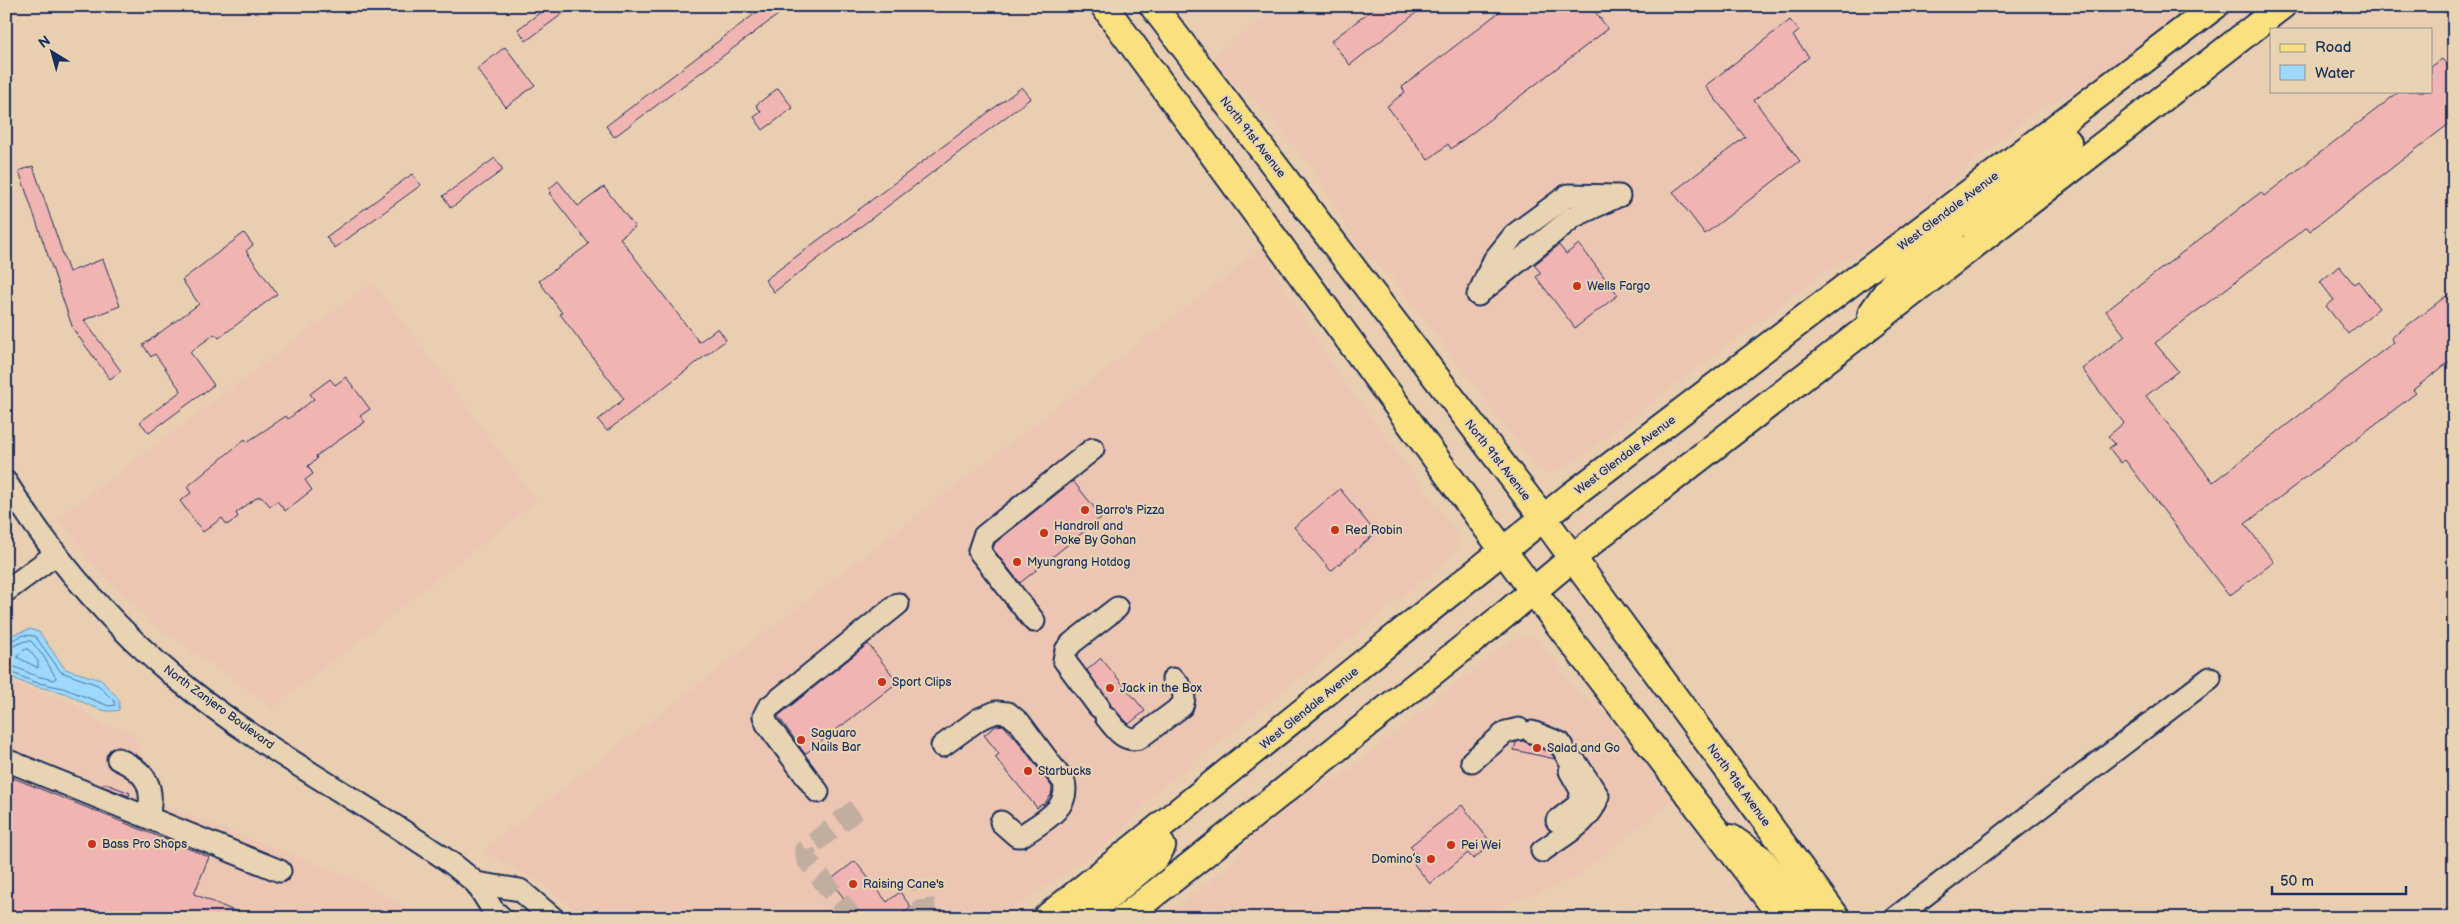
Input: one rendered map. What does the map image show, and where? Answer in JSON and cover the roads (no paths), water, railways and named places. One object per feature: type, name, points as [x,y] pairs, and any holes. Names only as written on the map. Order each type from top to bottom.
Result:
[{"type":"main road","points":[[1104,6],[1533,591],[1782,918]]},
{"type":"main road","name":"North 91st Avenue","points":[[1153,6],[1544,519],[1837,918]]},
{"type":"main road","name":"West Glendale Avenue","points":[[1046,918],[1504,550],[2215,6]]},
{"type":"main road","points":[[1124,918],[1573,558],[2282,6]]},
{"type":"main road","points":[[1980,240],[1973,225],[1977,215],[2095,121],[2100,113],[2095,99]]},
{"type":"main road","points":[[1196,130],[1229,107]]},
{"type":"main road","points":[[1854,339],[1896,281],[1948,238],[1956,224],[1959,203]]},
{"type":"main road","points":[[1712,825],[1761,858],[1808,918]]},
{"type":"main road","points":[[1082,918],[1156,857],[1162,846],[1153,832]]},
{"type":"street","points":[[1568,195],[1619,196],[1574,217],[1527,252],[1478,295],[1490,268],[1514,235],[1538,216],[1568,195]]},
{"type":"street","points":[[1034,621],[980,550],[984,536],[1093,450]]},
{"type":"street","name":"North Zanjero Boulevard","points":[[6,482],[56,554],[102,610],[178,680],[262,740],[431,849],[476,883],[494,910],[502,918]]},
{"type":"street","points":[[6,591],[56,554]]},
{"type":"street","points":[[818,792],[767,724],[764,716],[768,708],[898,604]]},
{"type":"street","points":[[1117,608],[1072,643],[1066,650],[1064,660],[1124,738],[1131,740],[1139,738],[1182,706],[1185,698],[1184,690],[1174,679]]},
{"type":"street","points":[[1895,918],[2210,678]]},
{"type":"street","points":[[942,746],[979,719],[996,712],[1008,713],[1020,723],[1064,782],[1066,791],[1064,802],[1057,810],[1021,836],[1017,836],[1002,822]]},
{"type":"street","points":[[1472,761],[1506,732],[1526,730],[1560,743],[1568,758],[1577,764],[1598,796],[1595,806],[1588,816],[1538,846]]},
{"type":"street","points":[[118,759],[137,770],[146,778],[151,792],[148,817]]},
{"type":"street","points":[[6,760],[280,871]]},
{"type":"street","name":"North Zanjero Boulevard","points":[[476,883],[520,890],[553,918]]},
{"type":"water","points":[[30,629],[39,632],[65,669],[101,680],[119,699],[119,710],[112,711],[97,708],[68,694],[26,683],[6,673],[6,640],[12,635]]},
{"type":"tunnel","points":[[852,918],[807,860],[805,850],[858,808]]},
{"type":"tunnel","points":[[917,918],[925,907],[921,885]]},
{"type":"place","name":"Wells Fargo","points":[[1577,286]]},
{"type":"place","name":"Barro's Pizza","points":[[1085,510]]},
{"type":"place","name":"Red Robin","points":[[1335,530]]},
{"type":"place","name":"Handroll and Poke By Gohan","points":[[1044,533]]},
{"type":"place","name":"Myungrang Hotdog","points":[[1017,562]]},
{"type":"place","name":"Sport Clips","points":[[882,682]]},
{"type":"place","name":"Jack in the Box","points":[[1110,688]]},
{"type":"place","name":"Saguaro Nails Bar","points":[[801,740]]},
{"type":"place","name":"Salad and Go","points":[[1537,748]]},
{"type":"place","name":"Starbucks","points":[[1028,771]]},
{"type":"place","name":"Bass Pro Shops","points":[[92,844]]},
{"type":"place","name":"Pei Wei","points":[[1451,845]]},
{"type":"place","name":"Domino’s","points":[[1431,859]]},
{"type":"place","name":"Raising Cane's","points":[[853,884]]}]
